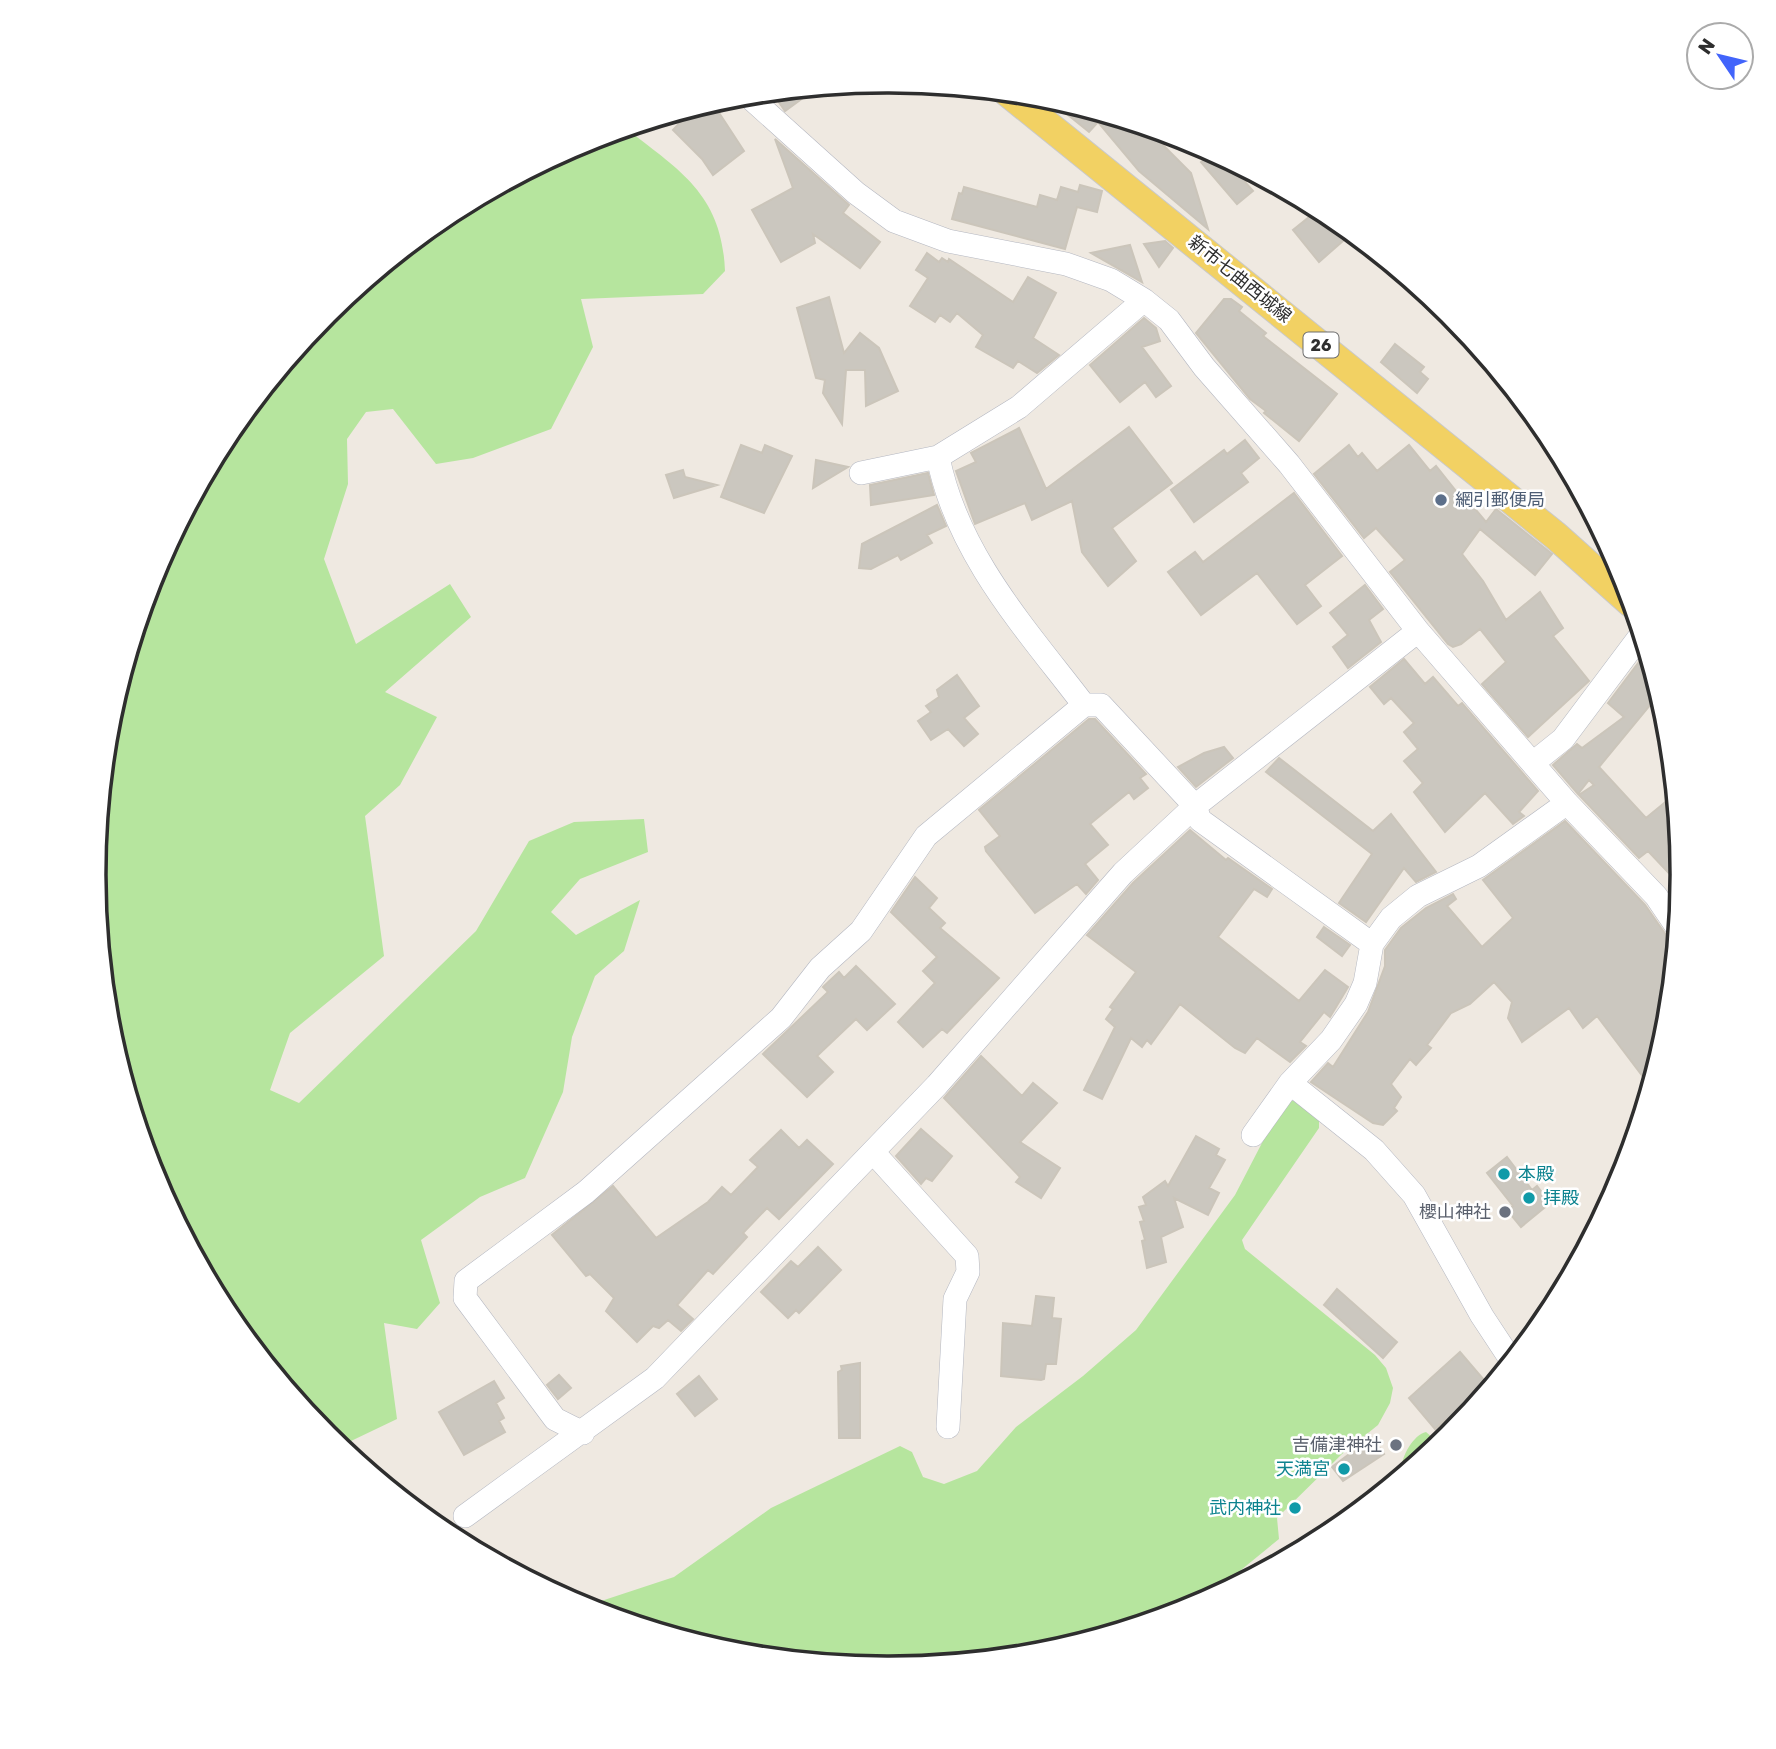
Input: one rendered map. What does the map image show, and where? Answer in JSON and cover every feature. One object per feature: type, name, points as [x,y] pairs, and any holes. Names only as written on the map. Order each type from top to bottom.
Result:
[{"type":"main road","name":"新市七曲西城線","points":[[1023,105],[1545,527],[1615,589]]},
{"type":"street","points":[[757,104],[856,193],[894,221],[948,241],[1066,264],[1111,280],[1144,300],[1169,320],[1205,367],[1289,464],[1418,631],[1567,803],[1656,895],[1668,914]]},
{"type":"street","points":[[861,473],[938,457],[1019,407],[1144,300]]},
{"type":"street","points":[[938,457],[943,482],[977,559],[1000,594],[1084,705]]},
{"type":"street","points":[[465,1516],[583,1433],[655,1378],[937,1085],[1124,873],[1195,806],[1418,631]]},
{"type":"street","points":[[1533,763],[1563,739],[1634,644]]},
{"type":"street","points":[[583,1433],[555,1419],[465,1298],[466,1281],[586,1192],[781,1018],[820,968],[861,931],[926,836],[1084,705],[1101,705],[1195,806],[1200,820],[1372,944]]},
{"type":"street","points":[[1253,1135],[1290,1083],[1331,1040],[1356,1004],[1365,983],[1372,944],[1391,918],[1419,896],[1479,866],[1567,803]]},
{"type":"street","points":[[1290,1083],[1374,1150],[1414,1195],[1506,1352]]},
{"type":"street","points":[[873,1152],[967,1256],[968,1272],[955,1299],[948,1427]]},
{"type":"green space","points":[[634,135],[680,172],[707,204],[722,245],[725,271],[703,294],[581,299],[593,347],[551,429],[473,458],[436,464],[393,409],[366,412],[347,439],[348,484],[324,559],[356,644],[450,584],[471,617],[385,692],[437,717],[400,785],[365,816],[384,956],[290,1033],[270,1090],[299,1103],[476,931],[529,841],[574,822],[644,819],[648,852],[580,879],[551,912],[576,935],[640,900],[624,951],[595,976],[572,1037],[563,1092],[525,1178],[480,1197],[421,1240],[440,1303],[417,1329],[384,1323],[397,1419],[351,1441],[300,1390],[238,1309],[187,1220],[148,1126],[121,1027],[108,926],[108,823],[121,722],[148,623],[187,529],[238,440],[300,359],[373,287],[412,254],[454,224],[542,173]]},
{"type":"green space","points":[[1296,1100],[1319,1117],[1319,1128],[1242,1240],[1245,1249],[1375,1355],[1386,1368],[1393,1388],[1390,1403],[1378,1425],[1342,1454],[1277,1518],[1279,1539],[1239,1573],[1187,1597],[1090,1630],[990,1650],[939,1655],[837,1655],[786,1650],[686,1630],[600,1601],[674,1577],[771,1508],[900,1446],[912,1452],[923,1477],[944,1484],[977,1471],[1016,1427],[1083,1376],[1136,1330],[1235,1195],[1263,1141],[1288,1102]]},
{"type":"green space","points":[[1426,1432],[1431,1436],[1402,1463],[1411,1443]]},
{"type":"building","points":[[804,97],[785,111],[778,100]]},
{"type":"building","points":[[718,112],[744,151],[713,175],[702,159],[673,130],[682,120]]},
{"type":"building","points":[[1066,114],[1090,119],[1160,142],[1191,173],[1208,229],[1139,171],[1098,122],[1089,132]]},
{"type":"building","points":[[775,139],[849,205],[843,213],[880,242],[860,268],[813,234],[815,243],[781,262],[752,210],[793,188]]},
{"type":"building","points":[[1204,160],[1247,180],[1245,182],[1253,191],[1237,204],[1201,162]]},
{"type":"building","points":[[1080,185],[1102,191],[1097,212],[1077,207],[1065,249],[952,219],[959,193],[962,194],[964,187],[1037,207],[1040,195],[1057,200],[1061,187],[1078,192]]},
{"type":"building","points":[[1310,216],[1344,240],[1319,262],[1293,230]]},
{"type":"building","points":[[1165,241],[1173,248],[1159,267],[1144,244]]},
{"type":"building","points":[[1130,245],[1142,282],[1091,253]]},
{"type":"building","points":[[927,253],[939,262],[942,258],[948,262],[949,259],[1013,302],[1028,277],[1056,293],[1033,338],[1059,355],[1037,373],[1018,361],[1013,368],[976,347],[983,335],[957,313],[950,322],[940,315],[935,322],[910,306],[928,278],[916,270]]},
{"type":"building","points":[[829,297],[844,353],[860,333],[879,348],[898,391],[866,406],[865,370],[846,370],[842,424],[823,393],[825,380],[816,378],[797,308]]},
{"type":"building","points":[[1224,299],[1231,299],[1242,307],[1239,311],[1266,333],[1263,336],[1337,394],[1299,441],[1250,399],[1196,333]]},
{"type":"building","points":[[1144,318],[1156,328],[1160,341],[1142,347],[1171,386],[1156,397],[1145,382],[1120,402],[1090,365]]},
{"type":"building","points":[[1395,344],[1424,367],[1420,372],[1428,379],[1417,393],[1381,362]]},
{"type":"building","points":[[1129,427],[1172,483],[1112,528],[1136,561],[1108,586],[1082,552],[1072,501],[1032,520],[1025,503],[975,524],[956,471],[976,462],[971,453],[1019,428],[1046,489]]},
{"type":"building","points":[[1245,440],[1259,458],[1241,473],[1248,482],[1194,522],[1171,490],[1224,450],[1227,454]]},
{"type":"building","points":[[741,445],[762,453],[765,445],[792,456],[764,513],[721,497]]},
{"type":"building","points":[[1349,445],[1358,457],[1362,453],[1377,471],[1409,445],[1430,471],[1436,466],[1468,506],[1471,504],[1486,522],[1496,509],[1552,554],[1535,575],[1480,529],[1462,554],[1483,581],[1506,620],[1540,592],[1563,628],[1553,636],[1589,681],[1528,737],[1482,684],[1506,662],[1480,629],[1461,644],[1453,647],[1448,644],[1390,572],[1405,560],[1376,528],[1364,538],[1314,474]]},
{"type":"building","points":[[816,460],[848,467],[813,488]]},
{"type":"building","points":[[683,470],[685,477],[717,485],[674,498],[666,475]]},
{"type":"building","points":[[928,473],[934,495],[871,505],[870,485]]},
{"type":"building","points":[[1294,493],[1342,556],[1305,585],[1321,606],[1297,624],[1257,573],[1201,615],[1168,572],[1195,552],[1203,562]]},
{"type":"building","points":[[937,505],[946,526],[927,535],[932,543],[901,560],[898,555],[871,569],[859,568],[862,544]]},
{"type":"building","points":[[1365,585],[1383,609],[1369,620],[1381,642],[1348,668],[1333,647],[1348,635],[1330,613]]},
{"type":"building","points":[[1404,659],[1425,684],[1433,677],[1458,706],[1462,703],[1538,791],[1519,812],[1524,816],[1513,824],[1485,793],[1445,832],[1414,792],[1423,783],[1404,761],[1418,749],[1404,732],[1414,723],[1391,698],[1384,704],[1370,687]]},
{"type":"building","points":[[1640,661],[1651,704],[1599,767],[1646,818],[1666,802],[1670,874],[1648,851],[1639,858],[1579,795],[1594,785],[1589,780],[1578,794],[1553,765],[1577,744],[1582,748],[1624,717],[1608,703]]},
{"type":"building","points":[[957,675],[979,706],[964,718],[978,734],[964,746],[948,729],[931,740],[918,721],[931,712],[926,706],[939,697],[937,690]]},
{"type":"building","points":[[1089,719],[1095,719],[1146,774],[1140,778],[1148,788],[1134,799],[1129,792],[1090,824],[1108,845],[1085,864],[1098,880],[1086,894],[1077,884],[1035,913],[986,851],[985,847],[1000,836],[979,810]]},
{"type":"building","points":[[1224,747],[1233,758],[1196,787],[1178,767],[1204,753]]},
{"type":"building","points":[[1279,758],[1373,831],[1391,814],[1436,872],[1416,882],[1404,868],[1366,922],[1339,903],[1372,854],[1266,772]]},
{"type":"building","points":[[1565,821],[1645,905],[1667,936],[1655,1027],[1643,1077],[1597,1016],[1583,1028],[1569,1008],[1522,1042],[1508,1018],[1512,1002],[1494,982],[1470,1004],[1451,1013],[1427,1045],[1431,1048],[1416,1065],[1410,1059],[1391,1084],[1401,1097],[1394,1108],[1397,1111],[1383,1125],[1373,1123],[1311,1082],[1328,1063],[1333,1067],[1368,1012],[1385,966],[1385,950],[1401,928],[1426,908],[1453,894],[1456,899],[1447,906],[1482,947],[1513,918],[1483,880]]},
{"type":"building","points":[[1190,830],[1226,860],[1228,858],[1272,889],[1267,897],[1254,889],[1218,937],[1299,1001],[1325,970],[1348,987],[1330,1017],[1324,1012],[1300,1042],[1306,1046],[1290,1062],[1257,1038],[1245,1053],[1235,1048],[1180,1004],[1151,1044],[1147,1040],[1142,1047],[1131,1038],[1102,1099],[1084,1090],[1115,1027],[1106,1019],[1113,1009],[1110,1007],[1136,972],[1087,935],[1133,883]]},
{"type":"building","points":[[915,877],[937,898],[929,908],[945,923],[940,928],[999,978],[947,1033],[942,1029],[923,1047],[898,1022],[935,983],[923,971],[937,957],[891,912]]},
{"type":"building","points":[[1324,927],[1350,945],[1342,956],[1317,937]]},
{"type":"building","points":[[856,966],[895,1004],[867,1030],[856,1019],[817,1056],[833,1072],[807,1097],[763,1054],[828,992],[823,987],[839,972],[844,978]]},
{"type":"building","points":[[981,1056],[1022,1096],[1033,1083],[1057,1103],[1020,1142],[1060,1168],[1041,1198],[1016,1182],[1020,1177],[944,1098]]},
{"type":"building","points":[[921,1129],[952,1156],[932,1181],[926,1178],[921,1184],[896,1156]]},
{"type":"building","points":[[781,1130],[799,1148],[807,1140],[833,1164],[779,1219],[767,1208],[743,1233],[747,1237],[713,1274],[708,1270],[677,1305],[693,1319],[681,1331],[668,1320],[659,1328],[653,1326],[637,1342],[606,1311],[614,1298],[590,1274],[586,1276],[552,1235],[613,1186],[656,1238],[708,1202],[722,1187],[731,1195],[758,1167],[750,1160]]},
{"type":"building","points":[[1196,1136],[1219,1149],[1216,1155],[1225,1160],[1209,1188],[1219,1193],[1208,1215],[1174,1198],[1183,1227],[1161,1237],[1166,1262],[1147,1268],[1142,1241],[1145,1240],[1140,1222],[1144,1221],[1139,1207],[1146,1205],[1143,1197],[1165,1181],[1168,1186]]},
{"type":"building","points":[[1507,1157],[1532,1190],[1537,1186],[1550,1203],[1521,1227],[1507,1210],[1513,1206],[1487,1173]]},
{"type":"building","points":[[818,1247],[841,1270],[799,1313],[796,1310],[788,1318],[761,1292],[791,1261],[798,1267]]},
{"type":"building","points":[[1337,1289],[1397,1342],[1383,1358],[1324,1305]]},
{"type":"building","points":[[1036,1296],[1054,1298],[1052,1318],[1061,1319],[1056,1364],[1046,1364],[1044,1379],[1041,1380],[1001,1376],[1003,1323],[1032,1326]]},
{"type":"building","points":[[1460,1352],[1484,1380],[1446,1421],[1435,1429],[1409,1398]]},
{"type":"building","points":[[860,1363],[860,1438],[839,1438],[838,1372],[842,1370],[841,1366]]},
{"type":"building","points":[[559,1375],[571,1388],[558,1399],[547,1385]]},
{"type":"building","points":[[699,1376],[717,1399],[695,1416],[677,1394]]},
{"type":"building","points":[[494,1381],[504,1398],[496,1403],[504,1418],[499,1421],[505,1432],[464,1455],[439,1412]]},
{"type":"building","points":[[1369,1434],[1384,1454],[1343,1481],[1332,1467],[1356,1449],[1354,1445]]},
{"type":"place","name":"網引郵便局","points":[[1441,500]]},
{"type":"place","name":"本殿","points":[[1504,1174]]},
{"type":"place","name":"拝殿","points":[[1529,1198]]},
{"type":"place","name":"櫻山神社","points":[[1505,1212]]},
{"type":"place","name":"吉備津神社","points":[[1396,1445]]},
{"type":"place","name":"天満宮","points":[[1344,1469]]},
{"type":"place","name":"武内神社","points":[[1295,1508]]}]
